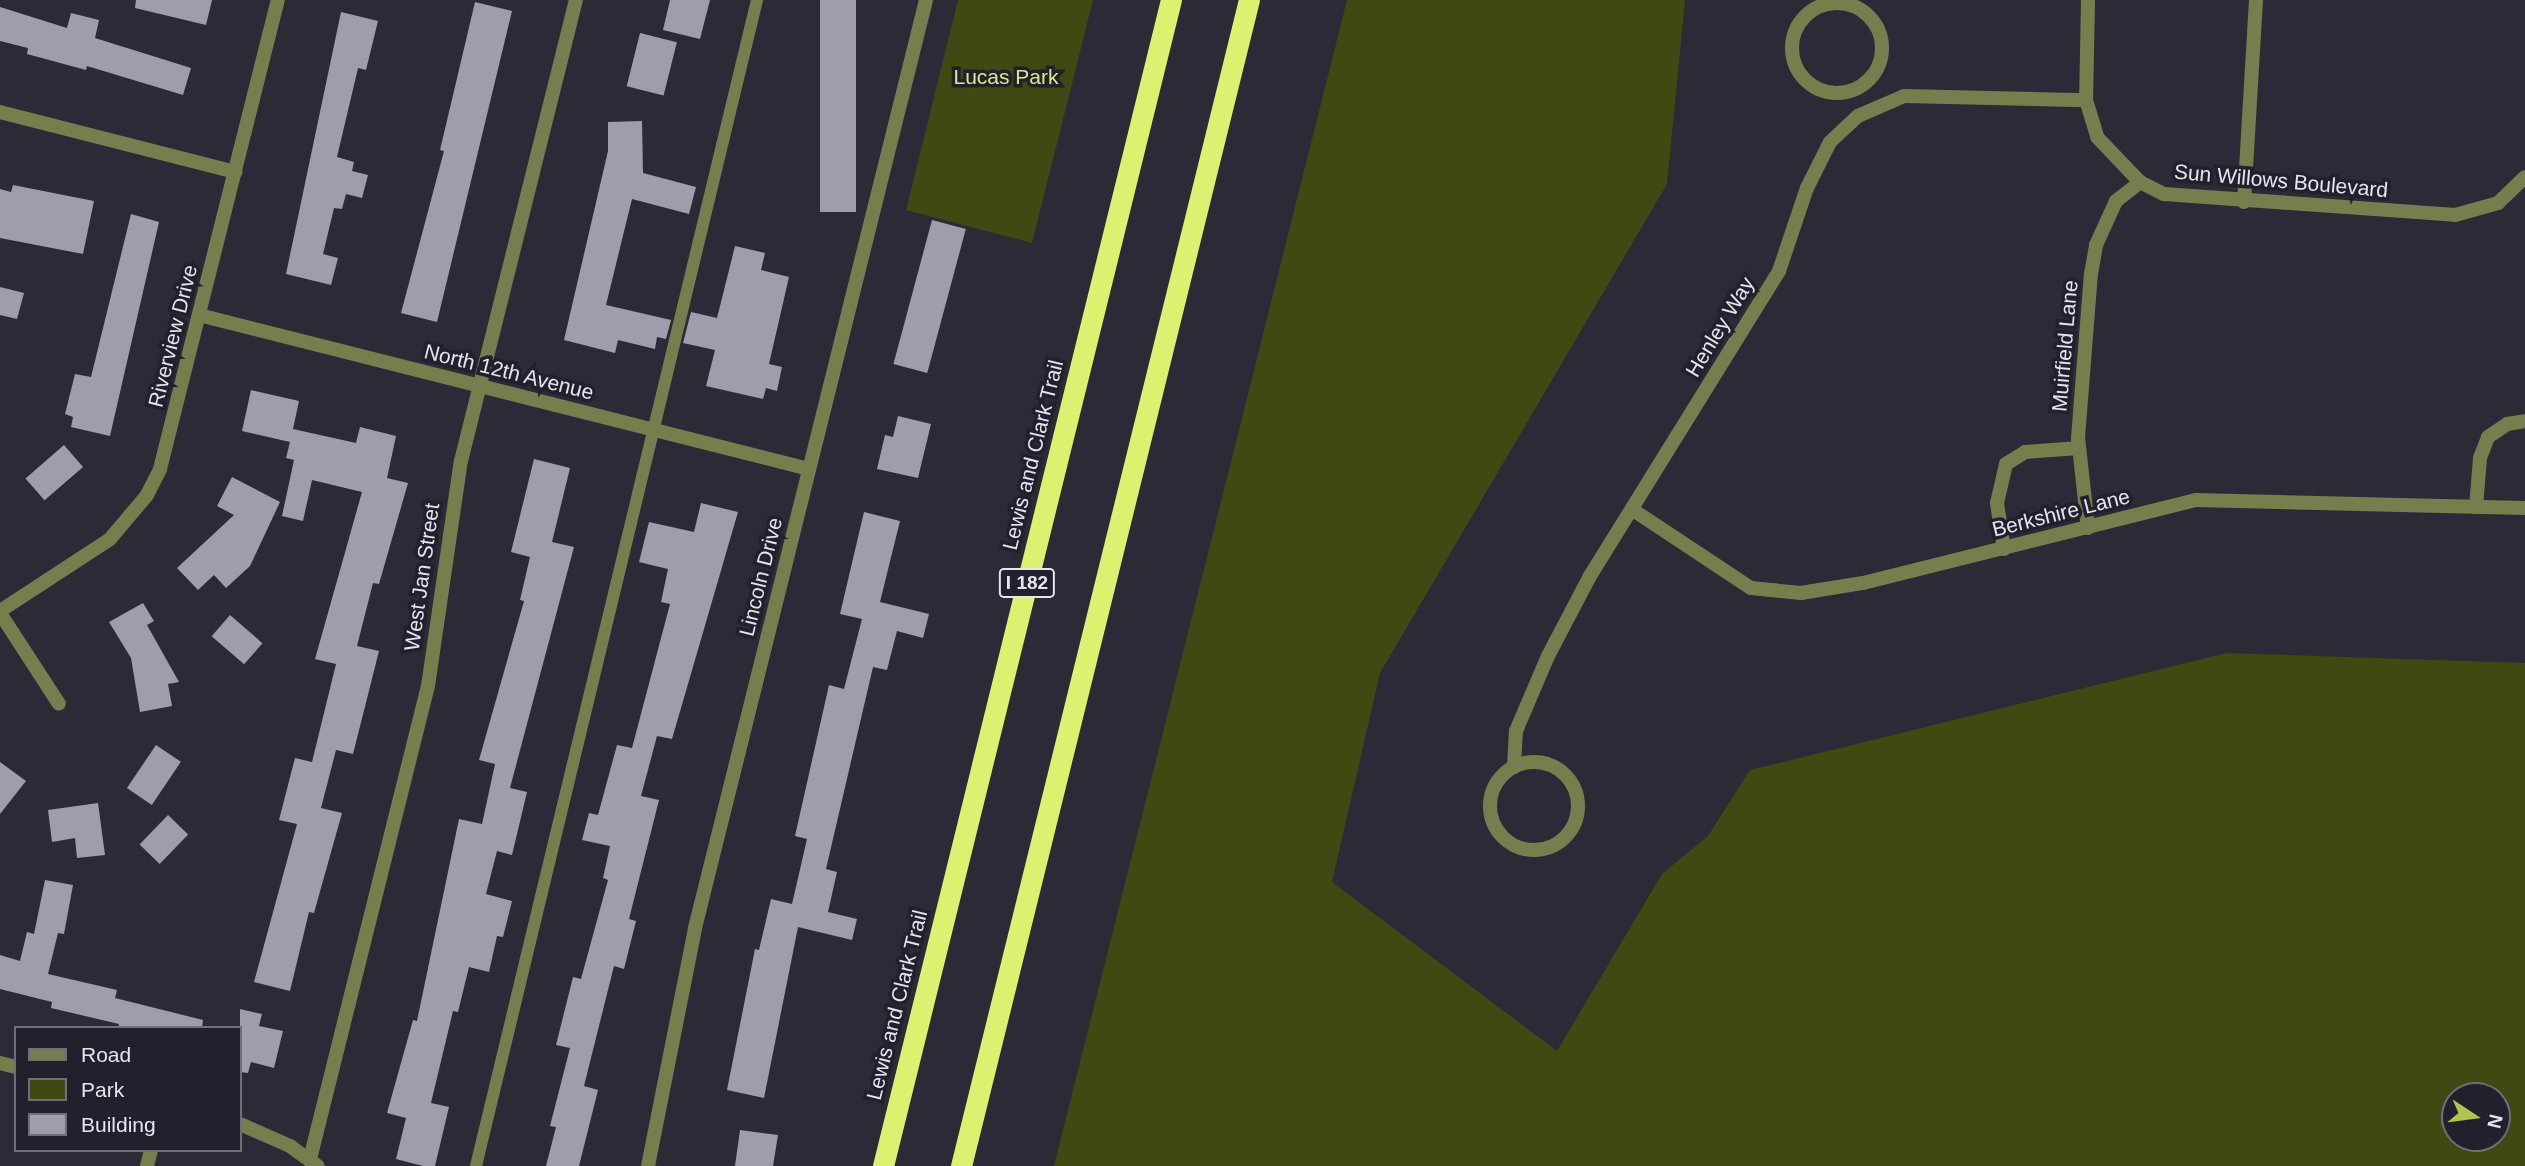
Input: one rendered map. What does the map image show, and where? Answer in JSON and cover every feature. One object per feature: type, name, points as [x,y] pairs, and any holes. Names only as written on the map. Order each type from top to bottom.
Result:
[{"type":"highway","name":"Lewis and Clark Trail","points":[[883,1166],[1171,0]]},
{"type":"highway","points":[[961,1166],[1249,0]]},
{"type":"street","name":"Riverview Drive","points":[[59,704],[0,612],[110,539],[147,495],[167,447],[278,0]]},
{"type":"street","name":"West Jan Street","points":[[312,1164],[428,685],[450,515],[576,0]]},
{"type":"street","name":"Lincoln Drive","points":[[648,1166],[695,928],[926,0]]},
{"type":"street","name":"Sun Willows Boulevard","points":[[2088,0],[2086,100],[2096,137],[2140,182],[2164,194],[2244,202],[2455,215],[2498,203],[2523,185]]},
{"type":"street","points":[[2244,202],[2256,0]]},
{"type":"street","points":[[1831,3],[1859,8],[1870,18],[1878,30],[1881,51],[1875,72],[1865,83],[1838,93],[1823,91],[1799,73],[1791,44],[1804,16],[1831,3]]},
{"type":"street","points":[[1865,83],[1876,106]]},
{"type":"street","name":"Henley Way","points":[[1514,767],[1516,731],[1548,656],[1590,576],[1779,271],[1807,188],[1830,142],[1876,106],[1904,96],[1956,94],[2086,100]]},
{"type":"street","points":[[0,112],[235,172]]},
{"type":"street","name":"Muirfield Lane","points":[[2088,528],[2079,448],[2096,245],[2116,201],[2140,182]]},
{"type":"street","name":"North 12th Avenue","points":[[199,315],[809,469]]},
{"type":"street","points":[[2476,507],[2480,458],[2488,437],[2507,424],[2525,421]]},
{"type":"street","points":[[2004,549],[1997,503],[2006,464],[2025,452],[2079,448]]},
{"type":"street","name":"Berkshire Lane","points":[[1633,510],[1751,588],[1801,593],[1863,583],[2196,500],[2525,508]]},
{"type":"street","points":[[1538,762],[1552,766],[1572,785],[1578,813],[1569,832],[1551,847],[1521,849],[1497,831],[1490,811],[1493,790],[1514,767],[1538,762]]},
{"type":"street","points":[[242,1125],[312,1164]]},
{"type":"lane","points":[[476,1166],[651,429],[757,0]]},
{"type":"green space","name":"Lucas Park","points":[[958,0],[1093,0],[1032,243],[906,210]]},
{"type":"green space","points":[[1347,0],[1685,0],[1667,184],[1380,673],[1332,882],[1557,1051],[1662,874],[1708,836],[1750,770],[2227,653],[2525,663],[2525,1166],[1054,1166]]},
{"type":"building","points":[[136,0],[212,0],[206,25],[135,8]]},
{"type":"building","points":[[670,0],[710,0],[700,39],[663,30]]},
{"type":"building","points":[[820,0],[856,0],[856,212],[820,212]]},
{"type":"building","points":[[475,2],[512,11],[437,322],[401,313],[444,151],[440,150]]},
{"type":"building","points":[[0,7],[67,28],[71,13],[99,20],[95,38],[191,68],[183,95],[87,66],[86,70],[27,54],[28,48],[0,41]]},
{"type":"building","points":[[341,12],[378,21],[366,70],[358,68],[337,157],[354,162],[352,171],[368,175],[362,198],[346,194],[342,209],[334,208],[323,254],[338,258],[331,285],[286,274]]},
{"type":"building","points":[[640,33],[677,42],[664,96],[627,86]]},
{"type":"building","points":[[642,121],[643,173],[696,187],[689,214],[632,199],[606,305],[671,320],[666,339],[657,337],[655,349],[618,340],[615,353],[564,340],[608,151],[608,122]]},
{"type":"building","points":[[13,185],[94,201],[83,254],[0,238],[0,189],[11,192]]},
{"type":"building","points":[[131,214],[159,222],[110,436],[71,427],[73,417],[65,414],[75,374],[91,377]]},
{"type":"building","points":[[932,220],[966,229],[927,373],[893,364]]},
{"type":"building","points":[[735,246],[765,253],[761,270],[789,277],[769,364],[782,367],[777,391],[766,388],[763,399],[706,386],[715,350],[683,343],[691,312],[717,318]]},
{"type":"building","points":[[0,287],[24,293],[17,319],[0,315]]},
{"type":"building","points":[[251,390],[299,401],[293,429],[356,443],[360,427],[396,436],[387,478],[408,483],[379,584],[373,583],[357,646],[379,651],[353,754],[336,750],[321,808],[342,813],[314,913],[309,912],[290,991],[254,982],[297,824],[279,820],[295,758],[312,762],[336,664],[315,659],[362,492],[312,480],[303,521],[282,516],[294,460],[286,458],[290,442],[242,431]]},
{"type":"building","points":[[898,416],[931,424],[918,478],[877,469],[885,435],[893,437]]},
{"type":"building","points":[[64,445],[83,467],[45,500],[26,478]]},
{"type":"building","points":[[534,459],[570,468],[552,542],[574,547],[510,788],[527,792],[512,855],[497,851],[486,894],[512,901],[503,937],[497,936],[489,972],[469,967],[458,1012],[453,1011],[431,1103],[449,1107],[435,1166],[423,1166],[396,1159],[406,1118],[387,1113],[413,1020],[417,1021],[459,819],[482,824],[495,764],[479,760],[524,601],[520,600],[530,557],[511,552]]},
{"type":"building","points":[[232,477],[280,502],[250,566],[226,588],[214,575],[198,590],[177,568],[234,515],[217,506]]},
{"type":"building","points":[[701,503],[738,512],[672,739],[657,736],[641,796],[659,800],[629,919],[636,921],[624,969],[614,966],[584,1086],[598,1090],[579,1166],[546,1166],[556,1127],[550,1126],[570,1048],[556,1045],[573,977],[581,979],[608,880],[603,878],[610,846],[582,840],[589,813],[598,815],[617,745],[632,748],[670,604],[661,602],[668,569],[639,562],[649,522],[694,532]]},
{"type":"building","points":[[864,512],[900,521],[880,602],[929,614],[923,638],[897,631],[887,670],[873,667],[826,869],[837,872],[828,912],[857,919],[852,940],[798,927],[764,1098],[727,1090],[755,949],[759,950],[771,899],[792,904],[807,839],[795,836],[829,685],[844,689],[862,619],[840,614]]},
{"type":"building","points":[[143,603],[154,621],[147,625],[179,682],[168,684],[172,706],[140,712],[131,658],[109,622]]},
{"type":"building","points":[[230,615],[262,643],[244,664],[212,636]]},
{"type":"building","points":[[156,745],[181,762],[152,805],[127,788]]},
{"type":"building","points":[[0,762],[26,781],[0,814]]},
{"type":"building","points":[[98,803],[105,855],[77,858],[75,838],[52,842],[48,810]]},
{"type":"building","points":[[168,815],[188,834],[160,864],[140,844]]},
{"type":"building","points":[[45,880],[73,885],[64,934],[58,933],[48,974],[117,990],[115,998],[203,1020],[202,1026],[118,1026],[51,1008],[52,1002],[0,989],[0,955],[20,961],[27,932],[34,934]]},
{"type":"building","points":[[240,1009],[262,1014],[259,1026],[283,1031],[274,1068],[251,1062],[248,1073],[242,1072]]},
{"type":"building","points":[[740,1130],[778,1135],[773,1166],[735,1166]]}]
